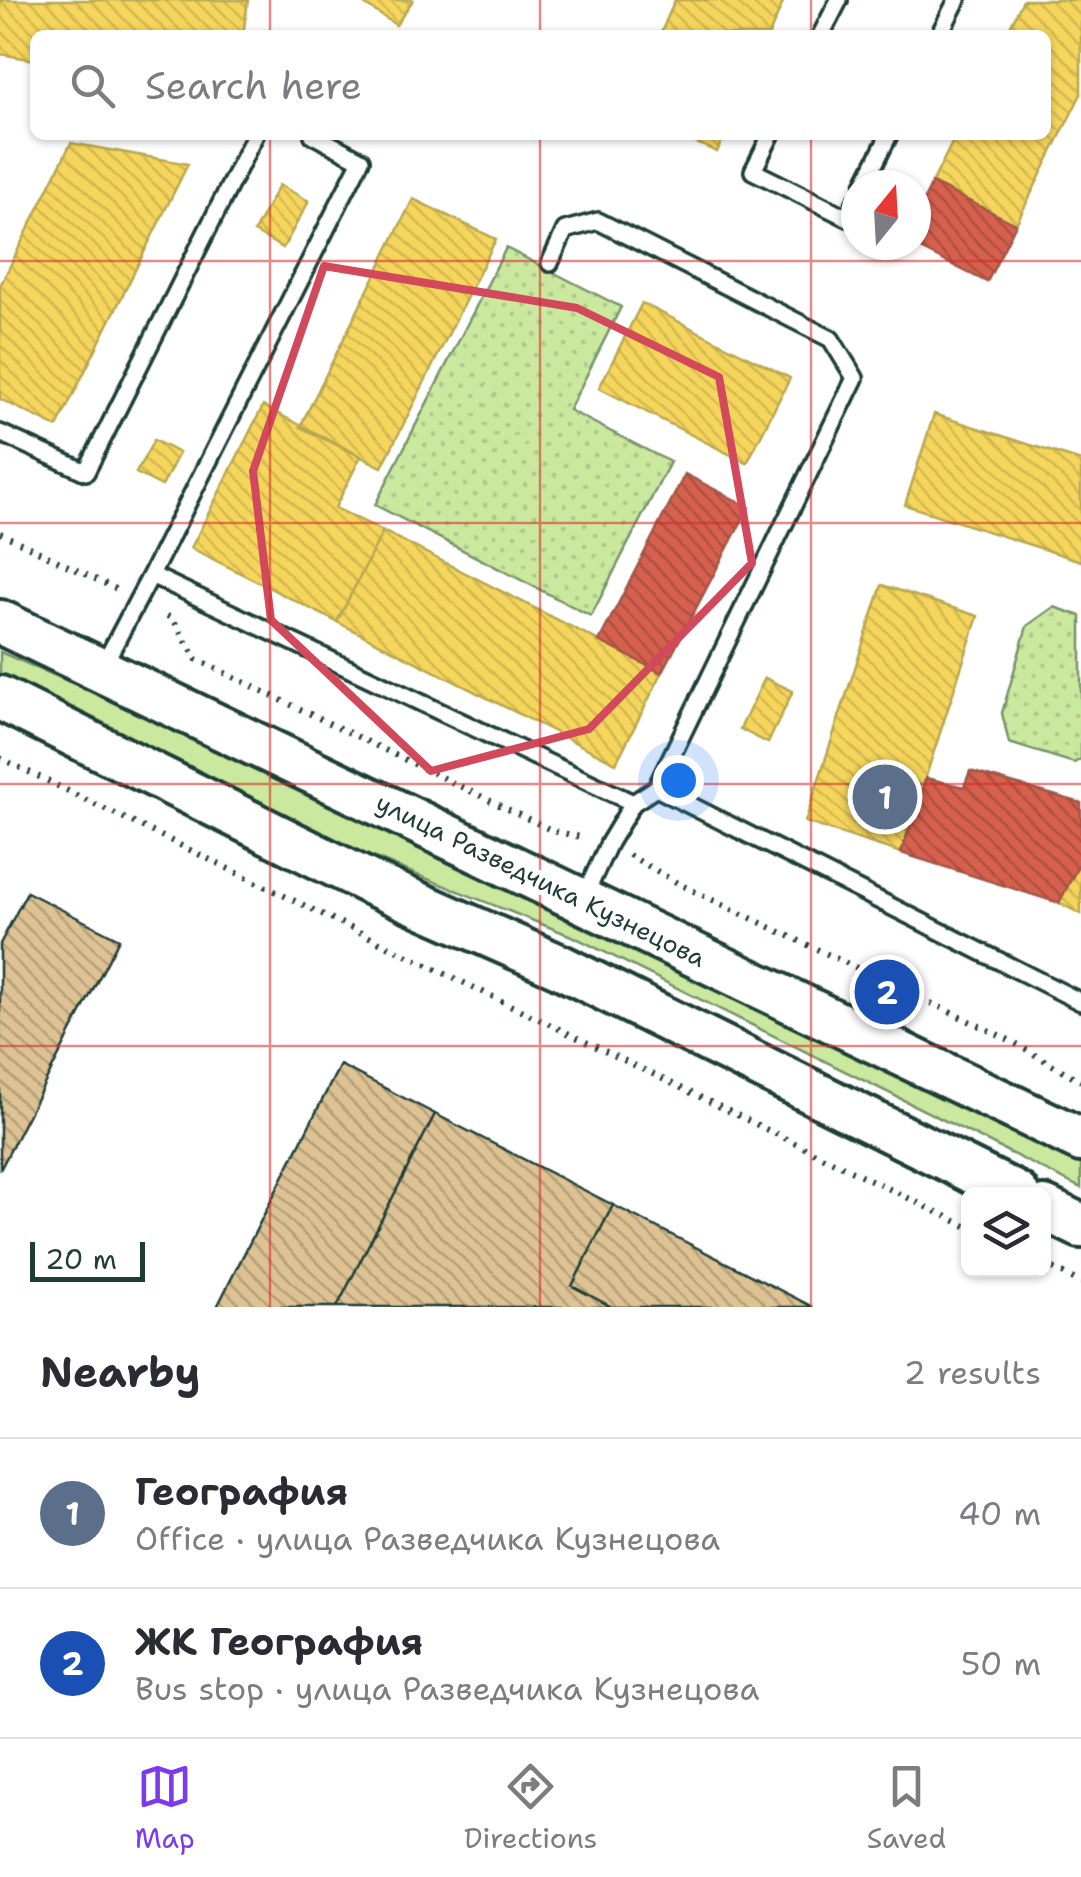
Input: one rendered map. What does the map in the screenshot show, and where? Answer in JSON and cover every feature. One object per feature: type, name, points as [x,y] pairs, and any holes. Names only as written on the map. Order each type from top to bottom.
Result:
[{"type":"main road","name":"улица Разведчика Кузнецова","points":[[0,622],[291,758],[1081,1140]]},
{"type":"main road","points":[[0,698],[371,883],[561,966],[1003,1187]]},
{"type":"main road","points":[[1051,1211],[1081,1226]]},
{"type":"lane","points":[[824,30],[839,0]]},
{"type":"lane","points":[[942,30],[957,0]]},
{"type":"lane","points":[[0,433],[86,472],[252,140]]},
{"type":"lane","points":[[100,672],[360,160],[322,140]]},
{"type":"lane","points":[[768,140],[753,170],[841,214]]},
{"type":"lane","points":[[872,170],[886,140]]},
{"type":"lane","points":[[550,263],[565,230],[598,221],[831,339],[855,378],[656,788],[633,803],[608,843],[582,902]]},
{"type":"lane","points":[[151,575],[633,803]]},
{"type":"lane","points":[[656,788],[1081,1002]]},
{"type":"path","points":[[0,533],[173,619],[196,659],[553,831],[608,843],[681,885],[1007,1039],[1081,1082]]},
{"type":"path","points":[[0,758],[961,1224]]},
{"type":"path","points":[[1051,1267],[1078,1281],[1081,1269]]},
{"type":"highlighted area","points":[[324,266],[577,308],[719,377],[752,563],[589,729],[431,771],[271,620],[253,471]]},
{"type":"green space","points":[[506,248],[621,307],[569,410],[670,462],[591,616],[375,505]]},
{"type":"green space","points":[[1054,607],[1081,616],[1081,759],[1074,763],[1009,743],[1002,713],[1027,626]]},
{"type":"green space","points":[[0,652],[251,760],[1081,1162],[1081,1188],[574,937],[337,843],[0,676]]},
{"type":"building: Homes","points":[[0,0],[248,0],[244,30],[30,30],[30,59],[0,54]]},
{"type":"building: Homes","points":[[358,0],[413,0],[396,25]]},
{"type":"building: Homes","points":[[675,0],[784,0],[771,30],[662,30]]},
{"type":"building: Homes","points":[[1023,0],[1081,0],[1081,94],[1016,224],[932,183],[954,140],[1051,140],[1051,30],[1008,30]]},
{"type":"building: Homes","points":[[690,140],[722,140],[717,152]]},
{"type":"building: Homes","points":[[71,143],[188,164],[57,427],[0,399],[0,286]]},
{"type":"building: Homes","points":[[279,185],[309,201],[283,248],[254,232]]},
{"type":"building: Homes","points":[[413,199],[496,239],[382,467],[300,427]]},
{"type":"building: Homes","points":[[642,303],[790,378],[747,463],[599,388]]},
{"type":"building: Homes","points":[[263,406],[361,456],[335,508],[383,531],[337,622],[191,548]]},
{"type":"building: Homes","points":[[934,414],[1081,461],[1081,561],[905,505]]},
{"type":"building: Homes","points":[[154,440],[179,453],[162,486],[136,473]]},
{"type":"building: Homes","points":[[383,531],[662,673],[616,763],[337,622]]},
{"type":"building: Homes","points":[[882,585],[978,616],[901,853],[805,822]]},
{"type":"building: Homes","points":[[765,678],[793,691],[768,743],[740,729]]},
{"type":"building: Homes","points":[[1081,860],[1081,914],[1059,903]]},
{"type":"building: Shops","points":[[931,185],[1016,224],[987,282],[931,254]]},
{"type":"building: Shops","points":[[685,474],[749,507],[662,673],[599,641]]},
{"type":"building: Shops","points":[[970,771],[1081,803],[1081,860],[1059,903],[901,853],[926,778],[964,787]]},
{"type":"building: Other","points":[[27,892],[119,939],[0,1170],[0,944]]},
{"type":"building: Other","points":[[340,1065],[435,1114],[337,1307],[217,1307]]},
{"type":"building: Other","points":[[435,1114],[613,1205],[572,1286],[612,1307],[337,1307]]},
{"type":"building: Other","points":[[613,1205],[813,1307],[612,1307],[572,1286]]},
{"type":"place","name":"География","points":[[885,797]]},
{"type":"place","name":"ЖК География","points":[[887,992]]}]
